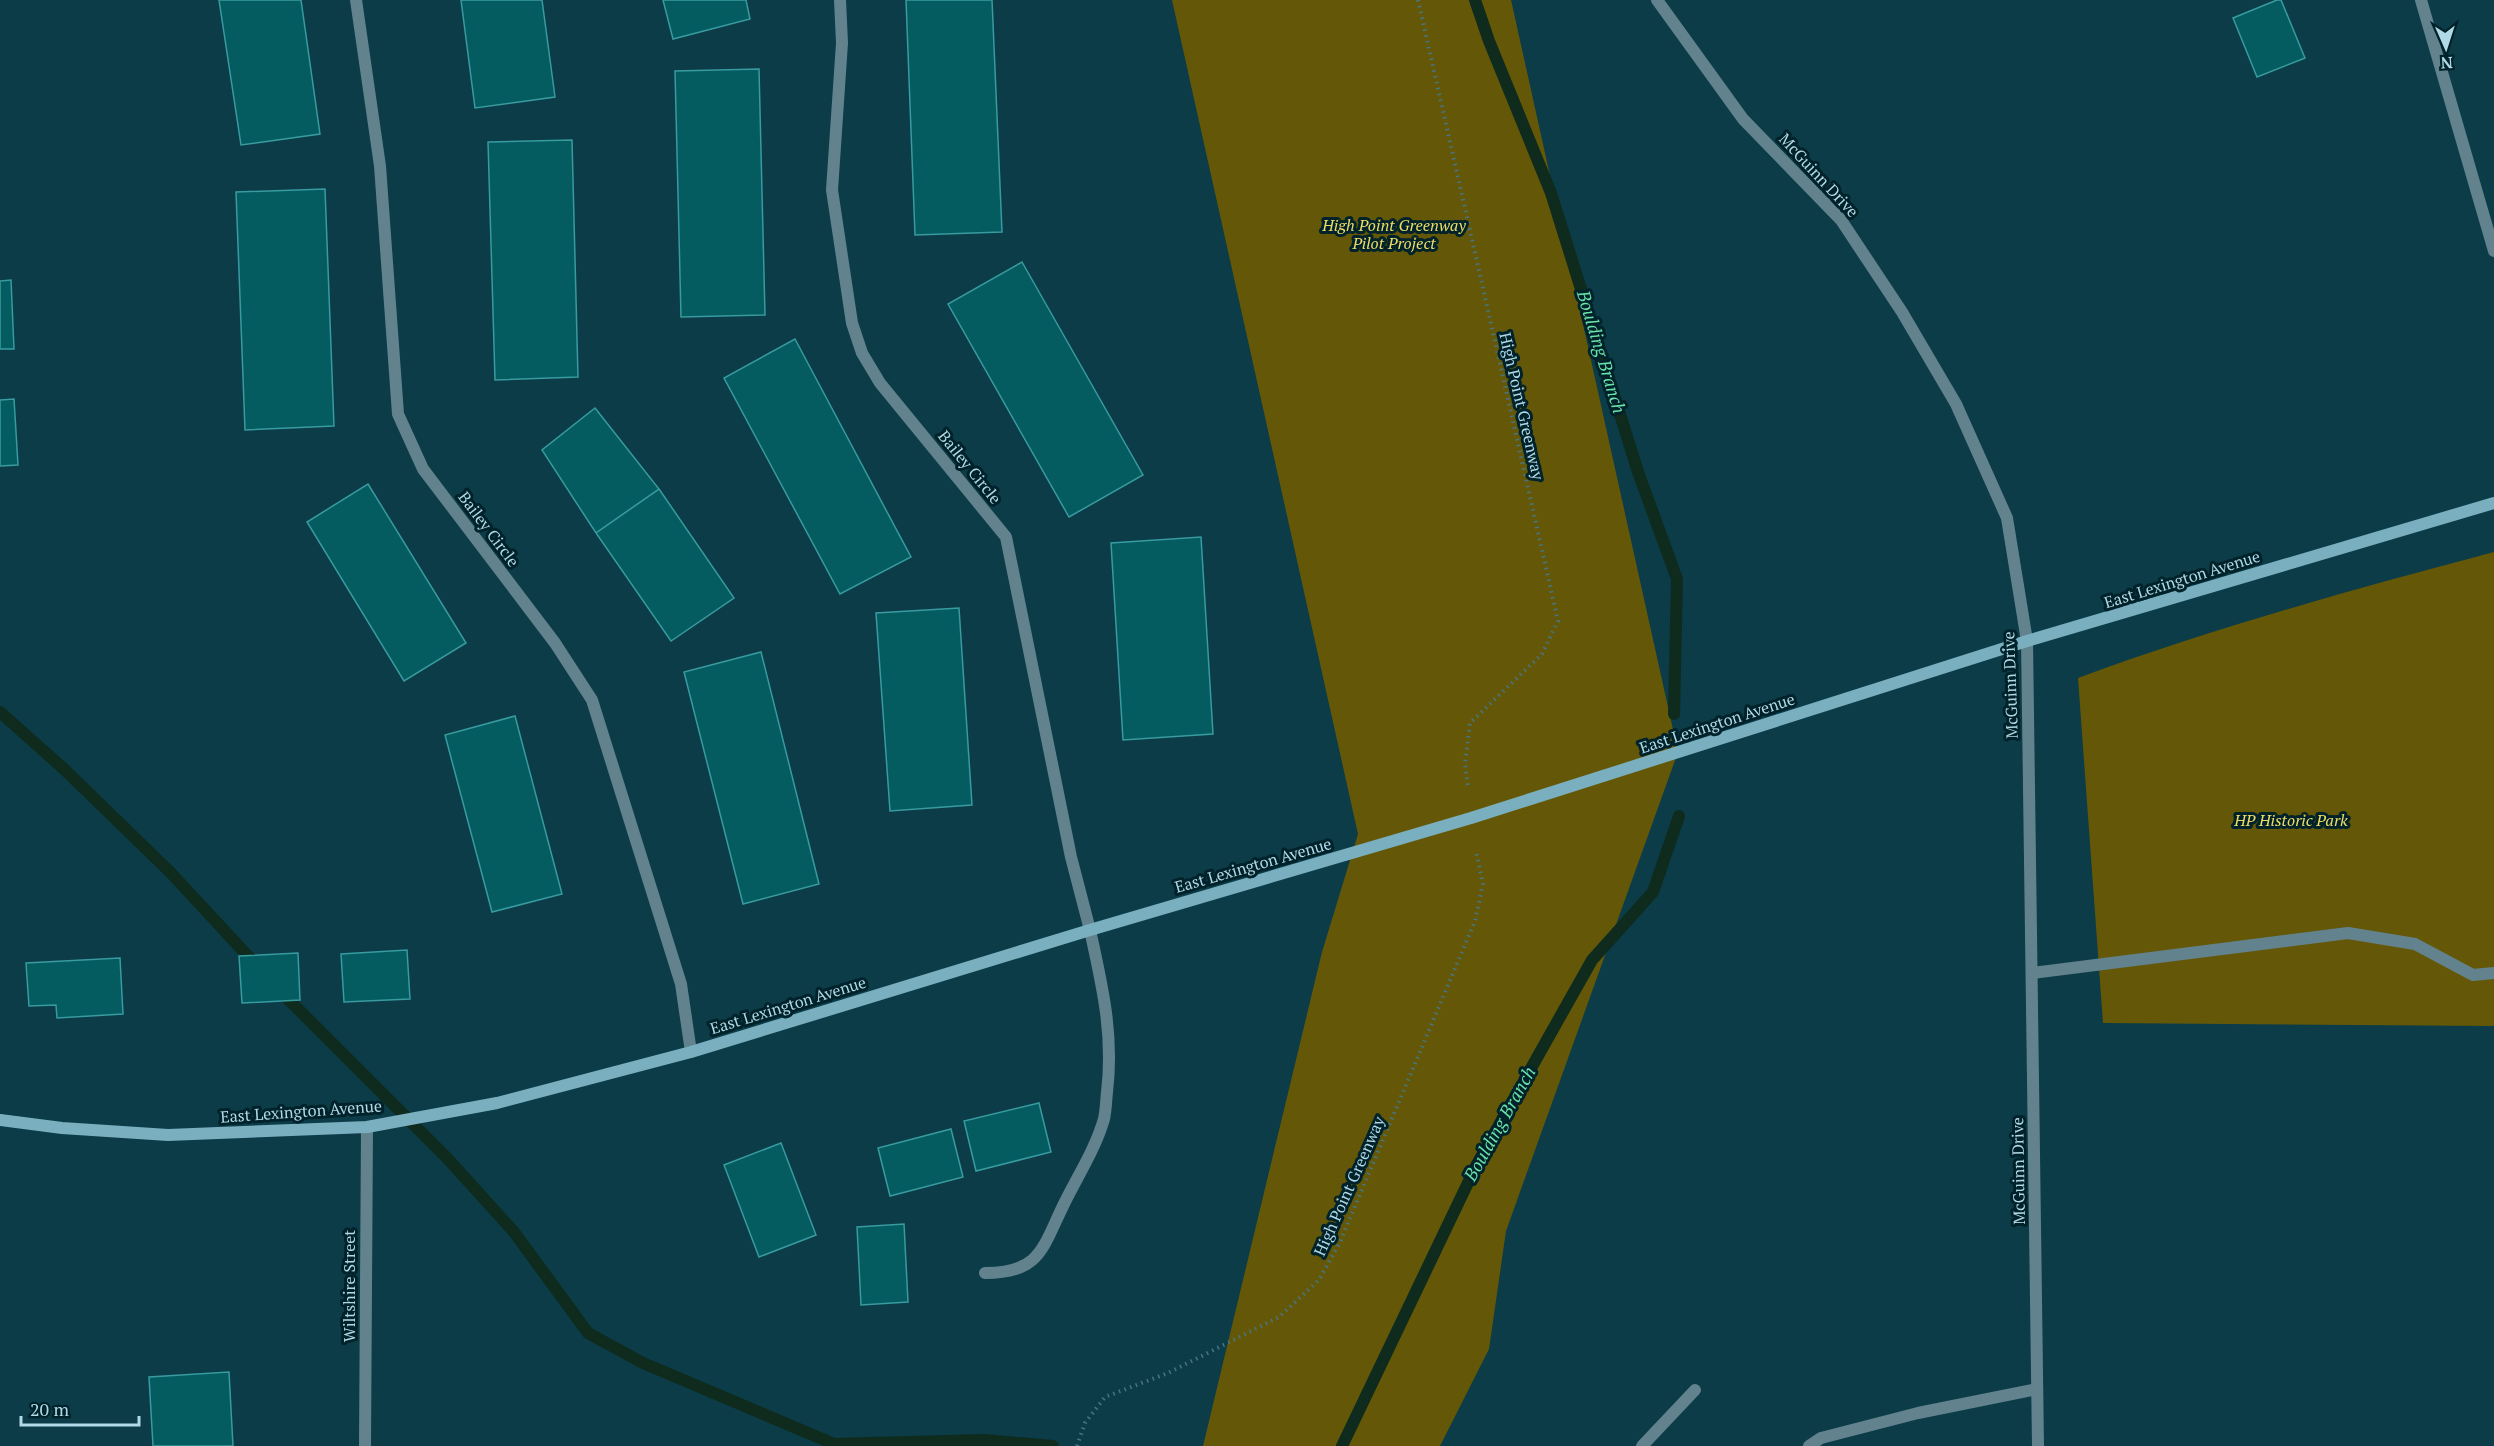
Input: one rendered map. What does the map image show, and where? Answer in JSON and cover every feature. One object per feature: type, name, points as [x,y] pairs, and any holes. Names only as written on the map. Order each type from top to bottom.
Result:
[{"type":"main road","name":"East Lexington Avenue","points":[[0,1120],[62,1128],[168,1135],[367,1127],[497,1103],[691,1052],[1090,930],[1513,805],[2028,641],[2494,503]]},
{"type":"street","name":"Bailey Circle","points":[[356,0],[380,166],[398,414],[423,469],[555,643],[592,699],[681,984],[691,1052]]},
{"type":"street","name":"Bailey Circle","points":[[840,0],[842,43],[832,190],[852,323],[862,353],[880,382],[1006,537],[1071,857],[1090,930],[1110,1035],[1110,1071],[1104,1117],[1090,1157],[1038,1255],[1024,1268],[1007,1273],[985,1273]]},
{"type":"street","name":"McGuinn Drive","points":[[1657,0],[1743,119],[1841,220],[1902,312],[1956,404],[2007,518],[2028,641],[2038,1446]]},
{"type":"street","points":[[2421,0],[2494,251]]},
{"type":"street","points":[[2032,973],[2348,933],[2415,944],[2473,975],[2494,973]]},
{"type":"street","name":"Wiltshire Street","points":[[365,1446],[367,1127]]},
{"type":"street","points":[[1809,1446],[1821,1438],[1918,1413],[2037,1389]]},
{"type":"street","points":[[1642,1446],[1695,1390]]},
{"type":"path","name":"High Point Greenway","points":[[1418,0],[1558,621],[1542,654],[1470,723],[1465,764],[1468,787]]},
{"type":"path","name":"High Point Greenway","points":[[1077,1446],[1085,1423],[1104,1397],[1168,1373],[1278,1317],[1319,1280],[1340,1242],[1475,921],[1483,884],[1476,851]]},
{"type":"green space","name":"High Point Greenway Pilot Project","points":[[1172,0],[1511,0],[1678,752],[1506,1231],[1489,1349],[1440,1446],[1203,1446],[1322,952],[1358,834]]},
{"type":"green space","name":"HP Historic Park","points":[[2494,552],[2494,1026],[2103,1023],[2078,678],[2181,642],[2284,610]]},
{"type":"building","points":[[219,0],[301,0],[320,134],[241,145]]},
{"type":"building","points":[[461,0],[542,0],[555,97],[475,108]]},
{"type":"building","points":[[663,0],[746,0],[750,19],[673,39]]},
{"type":"building","points":[[906,0],[992,0],[1002,232],[915,235]]},
{"type":"building","points":[[2281,0],[2305,58],[2257,77],[2233,18]]},
{"type":"building","points":[[759,69],[765,315],[681,317],[675,71]]},
{"type":"building","points":[[572,140],[578,377],[495,380],[488,142]]},
{"type":"building","points":[[325,189],[334,426],[245,430],[236,192]]},
{"type":"building","points":[[1022,262],[1143,475],[1069,517],[948,304]]},
{"type":"building","points":[[11,280],[14,349],[0,349],[0,281]]},
{"type":"building","points":[[795,339],[911,557],[840,594],[724,378]]},
{"type":"building","points":[[14,399],[18,465],[0,466],[0,400]]},
{"type":"building","points":[[595,408],[659,489],[596,533],[542,450]]},
{"type":"building","points":[[368,484],[466,643],[404,681],[307,522]]},
{"type":"building","points":[[659,489],[734,598],[671,641],[596,533]]},
{"type":"building","points":[[1201,537],[1213,734],[1123,740],[1111,543]]},
{"type":"building","points":[[959,608],[972,805],[890,811],[876,613]]},
{"type":"building","points":[[761,652],[819,884],[743,904],[684,672]]},
{"type":"building","points":[[515,716],[562,894],[492,912],[445,735]]},
{"type":"building","points":[[407,950],[410,999],[344,1002],[341,954]]},
{"type":"building","points":[[298,953],[300,1000],[242,1003],[239,956]]},
{"type":"building","points":[[120,958],[123,1014],[57,1018],[56,1005],[29,1006],[26,963]]},
{"type":"building","points":[[1039,1103],[1051,1152],[976,1171],[964,1121]]},
{"type":"building","points":[[951,1129],[963,1177],[890,1196],[878,1148]]},
{"type":"building","points":[[781,1143],[816,1235],[759,1257],[724,1165]]},
{"type":"building","points":[[904,1224],[908,1302],[861,1305],[857,1227]]},
{"type":"building","points":[[229,1372],[233,1446],[153,1446],[149,1377]]},
{"type":"waterway","name":"Boulding Branch","points":[[1475,0],[1489,41],[1551,193],[1638,472],[1677,579],[1674,714]]},
{"type":"waterway","points":[[0,712],[64,769],[171,873],[257,966]]},
{"type":"waterway","name":"Boulding Branch","points":[[1342,1446],[1476,1166],[1592,960],[1653,892],[1679,816]]},
{"type":"waterway","points":[[279,990],[448,1159],[514,1232],[588,1333],[643,1363],[834,1444],[984,1440],[1053,1446]]}]
